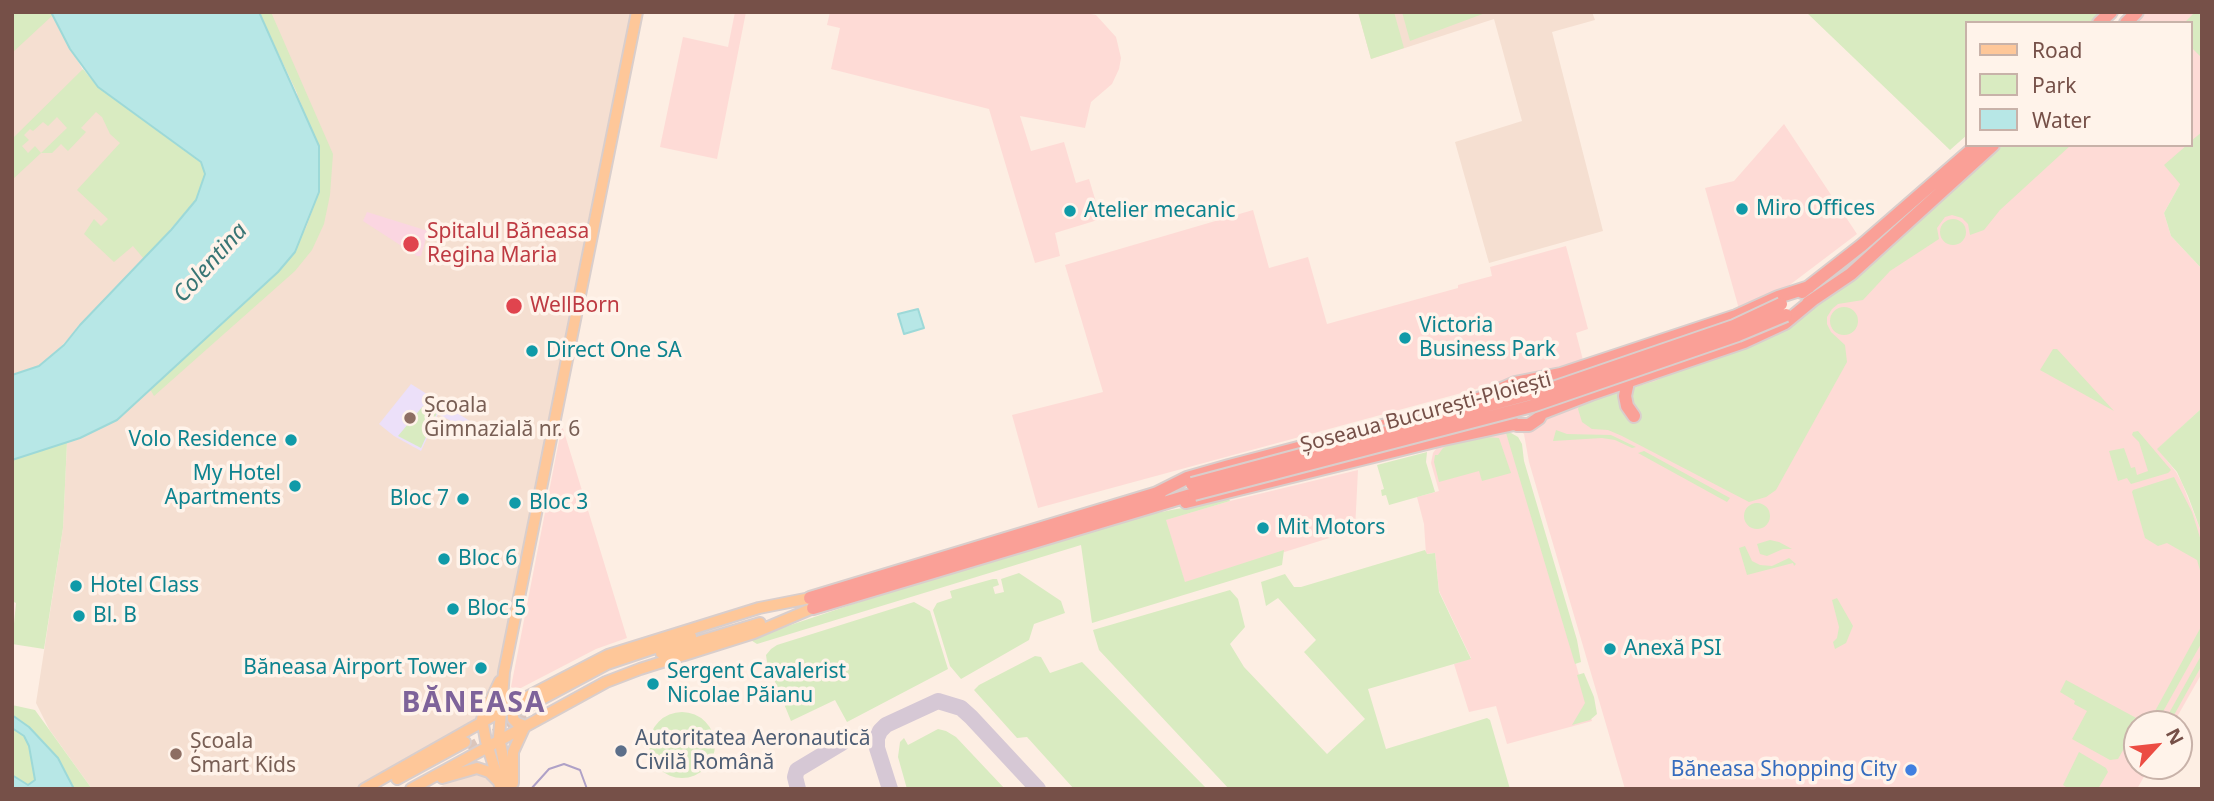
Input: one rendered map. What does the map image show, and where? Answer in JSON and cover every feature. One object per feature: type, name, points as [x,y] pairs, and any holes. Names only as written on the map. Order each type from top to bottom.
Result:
[{"type":"highway","points":[[1927,188],[1966,146]]},
{"type":"highway","name":"Șoseaua București-Ploiești","points":[[1812,293],[1862,245],[1975,147]]},
{"type":"highway","name":"Șoseaua București-Ploiești","points":[[812,603],[1193,489],[1532,406],[1738,335],[1851,274],[1995,147]]},
{"type":"highway","points":[[1157,500],[1193,501],[1439,440],[1514,424],[1531,424],[1575,399],[1761,334],[1785,323],[1812,293]]},
{"type":"highway","points":[[1157,500],[1186,478],[1440,411],[1518,382],[1561,374],[1663,341],[1735,316],[1778,297],[1812,293]]},
{"type":"highway","points":[[1526,382],[1541,393],[1546,415]]},
{"type":"highway","points":[[1628,382],[1625,400],[1634,416]]},
{"type":"highway","points":[[1509,387],[1501,398],[1501,407],[1504,416],[1514,424]]},
{"type":"main road","points":[[522,711],[512,727],[492,706],[501,682],[637,12]]},
{"type":"main road","name":"Șoseaua București-Ploiești","points":[[522,711],[754,633],[812,603]]},
{"type":"main road","name":"Șoseaua București-Ploiești","points":[[364,789],[468,744],[491,740],[522,711],[588,673],[621,659],[812,603]]},
{"type":"main road","points":[[501,682],[522,711]]},
{"type":"main road","points":[[500,785],[483,714],[501,682]]},
{"type":"main road","points":[[499,716],[522,711]]},
{"type":"main road","points":[[512,789],[512,758],[522,711]]},
{"type":"main road","points":[[499,716],[491,740],[512,789]]},
{"type":"main road","name":"Șoseaua București-Ploiești","points":[[491,740],[499,716]]},
{"type":"main road","points":[[468,744],[491,740]]},
{"type":"main road","name":"Șoseaua București-Ploiești","points":[[378,789],[468,744]]},
{"type":"main road","name":"Șoseaua București-Ploiești","points":[[393,789],[468,744]]},
{"type":"main road","name":"Șoseaua București-Ploiești","points":[[411,789],[468,744]]},
{"type":"main road","points":[[411,789],[473,768],[484,769],[500,785]]},
{"type":"shaded area","points":[[12,12],[51,12],[171,230],[52,356],[39,366],[12,375]]},
{"type":"shaded area","points":[[259,12],[637,12],[504,672],[472,723],[360,789],[92,789],[49,729],[36,703],[63,528],[67,442],[80,438],[217,327],[278,273],[297,93]]},
{"type":"shaded area","points":[[735,12],[746,12],[717,159],[660,147],[683,37],[728,47]]},
{"type":"shaded area","points":[[830,12],[1081,12],[1096,15],[1116,37],[1121,58],[1112,84],[1091,102],[1085,128],[1020,116],[1031,151],[1064,142],[1076,183],[1089,179],[1101,219],[1055,233],[1060,256],[1035,263],[989,109],[831,69],[840,28],[827,25]]},
{"type":"shaded area","points":[[1358,12],[1592,12],[1595,20],[1552,32],[1603,231],[1489,263],[1455,142],[1522,121],[1494,19],[1371,59]]},
{"type":"shaded area","points":[[2147,12],[2202,12],[2202,187],[2180,184],[2164,213],[2171,236],[2202,269],[2202,408],[2158,449],[2182,483],[2202,534],[2202,673],[2181,710],[2123,710],[2123,780],[2142,780],[2137,789],[1625,789],[1529,462],[1524,434],[1514,424],[1537,420],[1772,329],[2000,147],[2193,147],[2193,21],[2138,21]]},
{"type":"shaded area","points":[[1784,124],[1857,234],[1787,287],[1739,309],[1705,188],[1734,181]]},
{"type":"shaded area","points":[[1253,210],[1269,268],[1308,257],[1327,324],[1458,288],[1458,285],[1492,276],[1490,267],[1566,246],[1588,329],[1576,333],[1583,360],[1038,508],[1012,415],[1103,392],[1065,265]]},
{"type":"shaded area","name":"Spitalul Băneasa Regina Maria","points":[[367,212],[428,231],[421,256],[363,221]]},
{"type":"shaded area","name":"Școala Gimnazială nr. 6","points":[[411,384],[473,423],[469,431],[438,414],[421,451],[379,424]]},
{"type":"shaded area","points":[[562,425],[627,638],[596,649],[517,690],[511,687]]},
{"type":"shaded area","points":[[1509,428],[1592,721],[1507,744],[1496,706],[1469,712],[1454,664],[1471,658],[1439,591],[1435,553],[1426,554],[1424,524],[1417,497],[1439,491],[1431,463],[1438,446]]},
{"type":"shaded area","points":[[1358,470],[1355,530],[1185,583],[1165,520]]},
{"type":"shaded area","points":[[486,773],[498,789],[436,789],[457,778]]},
{"type":"green space","points":[[12,12],[51,12],[53,15],[12,53]]},
{"type":"green space","points":[[259,12],[271,12],[333,154],[330,195],[324,224],[312,250],[295,271],[154,396],[150,389],[278,272],[306,228],[319,192],[320,152],[297,93]]},
{"type":"green space","points":[[1358,12],[1394,12],[1404,48],[1371,59]]},
{"type":"green space","points":[[1402,12],[1488,12],[1410,41]]},
{"type":"green space","points":[[1806,12],[2108,12],[2098,21],[1966,21],[1966,136],[1950,150]]},
{"type":"green space","points":[[2195,12],[2202,12],[2202,58],[2193,49],[2193,21],[2186,21]]},
{"type":"green space","points":[[83,69],[98,87],[201,162],[205,174],[196,200],[144,259],[133,246],[114,262],[84,234],[94,219],[101,226],[108,219],[77,190],[120,143],[110,134],[102,117],[96,112],[81,128],[86,132],[68,151],[61,144],[52,153],[41,153],[12,180],[12,139]],"holes":[[[57,117],[67,128],[41,153],[35,146],[28,153],[22,146],[29,140],[24,135],[30,129],[33,131],[43,122],[48,126]]]},
{"type":"green space","points":[[2202,132],[2202,269],[2171,236],[2164,213],[2180,184],[2164,165],[2185,147],[2193,147],[2193,139]]},
{"type":"green space","points":[[2000,147],[2069,147],[2000,210],[1984,230],[1970,235],[1968,224],[1962,218],[1952,215],[1945,217],[1937,228],[1939,239],[1890,271],[1863,300],[1838,304],[1832,309],[1827,317],[1827,324],[1831,332],[1845,345],[1847,362],[1776,490],[1766,497],[1749,502],[1622,436],[1608,430],[1592,429],[1582,422],[1578,409],[1583,396],[1632,388],[1655,381],[1772,329]]},
{"type":"green space","points":[[1953,219],[1962,223],[1966,232],[1962,241],[1953,245],[1944,241],[1940,232],[1944,223]]},
{"type":"green space","points":[[1844,307],[1854,311],[1858,321],[1854,331],[1844,335],[1834,331],[1830,321],[1834,311]]},
{"type":"green space","points":[[2053,349],[2057,349],[2114,411],[2040,370]]},
{"type":"green space","points":[[423,406],[437,413],[421,448],[398,436]]},
{"type":"green space","points":[[2202,408],[2202,534],[2177,472],[2157,449]]},
{"type":"green space","points":[[1556,430],[1567,434],[1611,435],[1636,447],[1602,438],[1553,441]]},
{"type":"green space","points":[[2138,431],[2171,470],[2131,484],[2127,478],[2118,481],[2109,451],[2124,448],[2131,468],[2135,467],[2137,475],[2148,471],[2139,442],[2132,435]]},
{"type":"green space","points":[[1506,433],[1518,437],[1522,444],[1524,461],[1577,640],[1581,662],[1575,664]]},
{"type":"green space","points":[[1487,437],[1499,438],[1511,473],[1482,481],[1479,471],[1439,482],[1435,455],[1447,446]]},
{"type":"green space","points":[[67,442],[63,528],[44,649],[12,644],[16,603],[12,601],[12,460]]},
{"type":"green space","points":[[1644,451],[1730,498],[1727,502],[1638,453]]},
{"type":"green space","points":[[1427,452],[1426,462],[1435,492],[1389,505],[1386,495],[1382,496],[1381,490],[1384,489],[1377,465]]},
{"type":"green space","points":[[2174,477],[2192,512],[2202,544],[2202,577],[2197,560],[2167,543],[2158,546],[2145,538],[2132,492]]},
{"type":"green space","points":[[1229,499],[1230,501],[1166,520],[1185,582],[1284,550],[1282,565],[1092,623],[1081,545],[757,644],[749,639],[877,596],[1156,513]]},
{"type":"green space","points":[[1757,503],[1766,507],[1770,516],[1766,525],[1757,529],[1748,525],[1744,516],[1748,507]]},
{"type":"green space","points":[[1770,540],[1792,549],[1783,549],[1767,556],[1760,554],[1757,544]]},
{"type":"green space","points":[[1745,546],[1752,561],[1760,565],[1772,566],[1789,558],[1796,564],[1747,575],[1739,548]]},
{"type":"green space","points":[[1425,550],[1427,554],[1435,553],[1439,592],[1471,659],[1368,689],[1386,749],[1487,718],[1490,720],[1510,789],[1229,789],[1099,650],[1093,630],[1230,590],[1238,599],[1245,627],[1230,644],[1244,667],[1327,754],[1365,719],[1304,652],[1316,640],[1278,598],[1266,606],[1261,582],[1285,574],[1294,587],[1301,587]]},
{"type":"green space","points":[[1019,573],[1061,601],[1065,613],[1034,624],[1029,640],[961,679],[950,666],[933,610],[937,603],[952,598],[950,591],[993,579],[997,579],[999,585],[993,587],[995,594],[1004,592],[1001,579]]},
{"type":"green space","points":[[1837,598],[1853,626],[1846,643],[1835,649],[1833,642],[1837,638],[1839,627],[1832,600]]},
{"type":"green space","points":[[914,602],[930,611],[948,669],[847,722],[835,700],[791,721],[767,662],[766,655],[771,649]]},
{"type":"green space","points":[[2202,625],[2202,642],[2164,710],[2156,710]]},
{"type":"green space","points":[[2202,654],[2202,665],[2177,710],[2171,710]]},
{"type":"green space","points":[[1035,656],[1041,657],[1050,673],[1082,662],[1207,789],[1074,789],[1027,737],[1017,738],[974,690]]},
{"type":"green space","points":[[1584,673],[1594,697],[1597,714],[1590,720],[1572,725],[1585,703],[1577,675]]},
{"type":"green space","points":[[2066,680],[2123,711],[2123,750],[2118,759],[2110,760],[2072,739],[2087,711],[2060,692]]},
{"type":"green space","points":[[12,705],[35,710],[92,789],[74,789],[58,758],[40,738],[12,715]]},
{"type":"green space","points":[[675,712],[689,712],[701,717],[710,726],[715,745],[713,758],[706,769],[689,778],[675,778],[663,773],[654,764],[649,752],[649,738],[654,726],[663,717]]},
{"type":"green space","points":[[12,728],[24,736],[29,746],[35,780],[32,784],[22,784],[12,775]]},
{"type":"green space","points":[[938,729],[956,737],[1005,789],[907,789],[898,757],[900,742],[904,738],[908,745]]},
{"type":"green space","points":[[2079,752],[2106,768],[2108,772],[2098,789],[2069,789],[2063,785]]},
{"type":"water","name":"Colentina","points":[[51,12],[259,12],[319,146],[319,192],[295,252],[278,272],[117,420],[80,438],[12,460],[12,375],[39,366],[64,345],[196,200],[205,174],[201,162],[98,87],[70,49]]},
{"type":"water","points":[[918,309],[924,328],[904,334],[898,314]]},
{"type":"water","points":[[12,715],[29,727],[58,758],[74,789],[12,789],[12,775],[28,785],[35,780],[29,746],[24,736],[12,728]]},
{"type":"taxiway","points":[[890,789],[877,748],[880,731],[886,725],[938,701],[961,708],[1038,789]]},
{"type":"taxiway","points":[[798,789],[795,777],[797,770],[842,743]]},
{"type":"tunnel","points":[[468,748],[526,716]]},
{"type":"tram line","points":[[531,789],[549,769],[564,764],[580,770],[587,789]]},
{"type":"place","name":"Miro Offices","points":[[1742,209]]},
{"type":"place","name":"Atelier mecanic","points":[[1070,211]]},
{"type":"place","name":"Spitalul Băneasa Regina Maria","points":[[411,244]]},
{"type":"place","name":"WellBorn","points":[[514,306]]},
{"type":"place","name":"Victoria Business Park","points":[[1405,338]]},
{"type":"place","name":"Direct One SA","points":[[532,351]]},
{"type":"place","name":"Școala Gimnazială nr. 6","points":[[410,418]]},
{"type":"place","name":"Volo Residence","points":[[291,440]]},
{"type":"place","name":"My Hotel Apartments","points":[[295,486]]},
{"type":"place","name":"Bloc 7","points":[[463,499]]},
{"type":"place","name":"Bloc 3","points":[[515,503]]},
{"type":"place","name":"Mit Motors","points":[[1263,528]]},
{"type":"place","name":"Bloc 6","points":[[444,559]]},
{"type":"place","name":"Hotel Class","points":[[76,586]]},
{"type":"place","name":"Bloc 5","points":[[453,609]]},
{"type":"place","name":"Bl. B","points":[[79,616]]},
{"type":"place","name":"Anexă PSI","points":[[1610,649]]},
{"type":"place","name":"Băneasa Airport Tower","points":[[481,668]]},
{"type":"place","name":"Sergent Cavalerist Nicolae Păianu","points":[[653,684]]},
{"type":"place","name":"Autoritatea Aeronautică Civilă Română","points":[[621,751]]},
{"type":"place","name":"Școala Smart Kids","points":[[176,754]]},
{"type":"place","name":"Băneasa Shopping City","points":[[1911,770]]},
{"type":"district","name":"BĂNEASA","points":[[474,704]]}]
